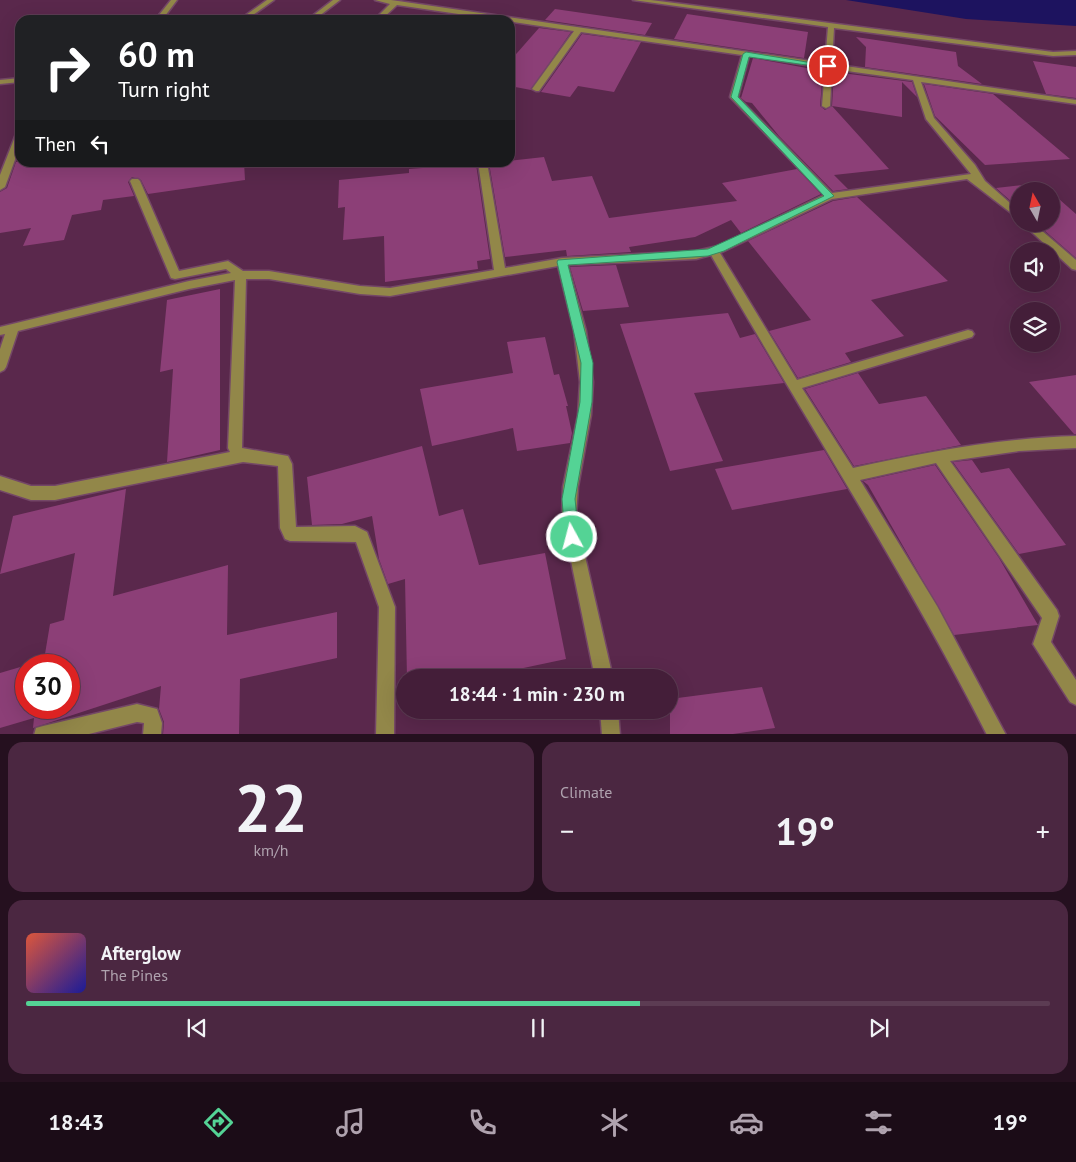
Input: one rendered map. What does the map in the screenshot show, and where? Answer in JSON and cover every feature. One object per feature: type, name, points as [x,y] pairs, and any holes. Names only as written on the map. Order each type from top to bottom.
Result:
[{"type":"street","points":[[162,15],[174,0]]},
{"type":"street","points":[[249,15],[271,0]]},
{"type":"street","points":[[317,15],[337,0]]},
{"type":"street","points":[[378,0],[481,15]]},
{"type":"street","points":[[636,0],[1053,54],[1076,54]]},
{"type":"street","points":[[382,15],[395,3]]},
{"type":"street","points":[[515,20],[1075,103]]},
{"type":"street","points":[[826,106],[830,26]]},
{"type":"street","points":[[536,89],[579,29]]},
{"type":"street","points":[[746,54],[734,97],[830,196]]},
{"type":"street","points":[[916,78],[930,118],[972,167],[981,183]]},
{"type":"street","points":[[0,82],[15,80]]},
{"type":"street","points":[[0,187],[15,157]]},
{"type":"street","points":[[483,167],[500,272]]},
{"type":"street","points":[[0,331],[189,285],[240,276],[269,275],[360,290],[390,292],[562,262],[696,255],[714,251],[830,196],[969,176],[981,183],[1010,208]]},
{"type":"street","points":[[134,181],[175,275],[228,265],[240,276],[235,448],[237,453],[243,456]]},
{"type":"street","points":[[1037,232],[1076,266]]},
{"type":"street","points":[[714,251],[793,386],[851,475],[975,690],[997,734]]},
{"type":"street","points":[[562,262],[587,363],[586,402],[568,499],[569,517],[602,669]]},
{"type":"street","points":[[0,367],[13,328]]},
{"type":"street","points":[[793,386],[968,334]]},
{"type":"street","points":[[851,475],[939,456],[1074,445]]},
{"type":"street","points":[[0,483],[31,493],[55,493],[243,456],[283,460],[285,464],[288,528],[290,534],[355,534],[362,537],[387,607],[384,734]]},
{"type":"street","points":[[939,456],[1051,616],[1042,644],[1076,696]]},
{"type":"street","points":[[43,734],[137,713],[151,715],[153,723],[152,734]]},
{"type":"street","points":[[610,719],[611,734]]},
{"type":"shaded area","points":[[846,0],[1076,0],[1076,26],[966,19]]},
{"type":"building","points":[[555,9],[652,23],[645,35],[545,20]]},
{"type":"building","points":[[687,14],[808,32],[804,58],[674,39]]},
{"type":"building","points":[[539,28],[571,32],[531,90],[515,87],[515,55]]},
{"type":"building","points":[[582,34],[641,42],[614,92],[578,86],[570,97],[541,92]]},
{"type":"building","points":[[856,37],[956,52],[958,66],[982,84],[865,67],[866,47]]},
{"type":"building","points":[[753,58],[823,71],[820,106],[825,110],[832,106],[889,169],[834,175],[848,189],[833,191],[779,136],[752,103],[746,102],[741,98]]},
{"type":"building","points":[[1033,61],[1076,67],[1076,98],[1046,94]]},
{"type":"building","points":[[834,72],[912,82],[917,97],[902,82],[902,117],[832,106]]},
{"type":"building","points":[[924,84],[993,94],[1070,159],[985,165],[935,116]]},
{"type":"building","points":[[544,157],[552,181],[592,176],[609,218],[737,201],[722,183],[797,169],[821,194],[741,233],[731,220],[695,237],[629,247],[631,252],[567,256],[566,250],[505,257],[490,167],[515,167],[515,160]]},
{"type":"building","points":[[15,165],[15,167],[244,167],[245,180],[148,194],[141,180],[132,177],[128,182],[134,196],[103,200],[101,210],[72,215],[64,240],[23,246],[31,228],[0,233],[0,192],[7,188]]},
{"type":"building","points":[[476,167],[490,259],[477,261],[478,269],[385,282],[384,236],[343,240],[345,207],[338,208],[339,180],[409,173],[409,169]]},
{"type":"building","points":[[1010,186],[1010,200],[996,188]]},
{"type":"building","points":[[857,197],[948,281],[871,300],[904,336],[845,353],[851,362],[798,378],[769,331],[811,320],[748,241],[833,201]]},
{"type":"building","points":[[1060,200],[1076,214],[1076,258],[1060,242],[1046,232],[1060,232]]},
{"type":"building","points":[[616,265],[629,307],[583,311],[570,267]]},
{"type":"building","points":[[220,289],[220,450],[167,462],[173,369],[160,372],[167,300]]},
{"type":"building","points":[[728,313],[740,338],[755,334],[784,383],[694,393],[723,461],[670,471],[620,324]]},
{"type":"building","points":[[545,337],[554,375],[559,374],[568,406],[566,406],[572,433],[570,443],[517,451],[513,428],[432,446],[420,389],[513,373],[507,342]]},
{"type":"building","points":[[858,373],[879,404],[926,396],[961,445],[854,466],[805,389]]},
{"type":"building","points":[[1076,375],[1076,434],[1074,434],[1029,382]]},
{"type":"building","points":[[422,446],[439,516],[463,509],[479,565],[545,553],[566,659],[519,669],[407,669],[405,579],[388,584],[379,559],[372,516],[342,524],[312,525],[307,477]]},
{"type":"building","points":[[824,450],[847,489],[732,510],[715,469]]},
{"type":"building","points":[[972,460],[981,473],[1009,468],[1066,545],[1019,554],[953,462]]},
{"type":"building","points":[[935,465],[999,558],[1038,625],[954,635],[868,485],[863,481]]},
{"type":"building","points":[[126,489],[113,596],[228,565],[227,635],[337,612],[337,658],[240,679],[239,734],[163,734],[164,722],[159,709],[161,686],[80,713],[80,654],[45,654],[50,624],[64,620],[75,553],[0,574],[13,516]]},
{"type":"building","points":[[15,668],[15,719],[31,719],[0,728],[0,673]]},
{"type":"building","points":[[762,687],[775,728],[733,734],[670,734],[670,719],[678,719],[678,698]]},
{"type":"building","points":[[34,719],[60,719],[33,728]]},
{"type":"route","points":[[572,537],[568,499],[586,402],[587,363],[562,262],[708,253],[721,249],[830,196],[734,97],[746,54],[828,66]]}]
